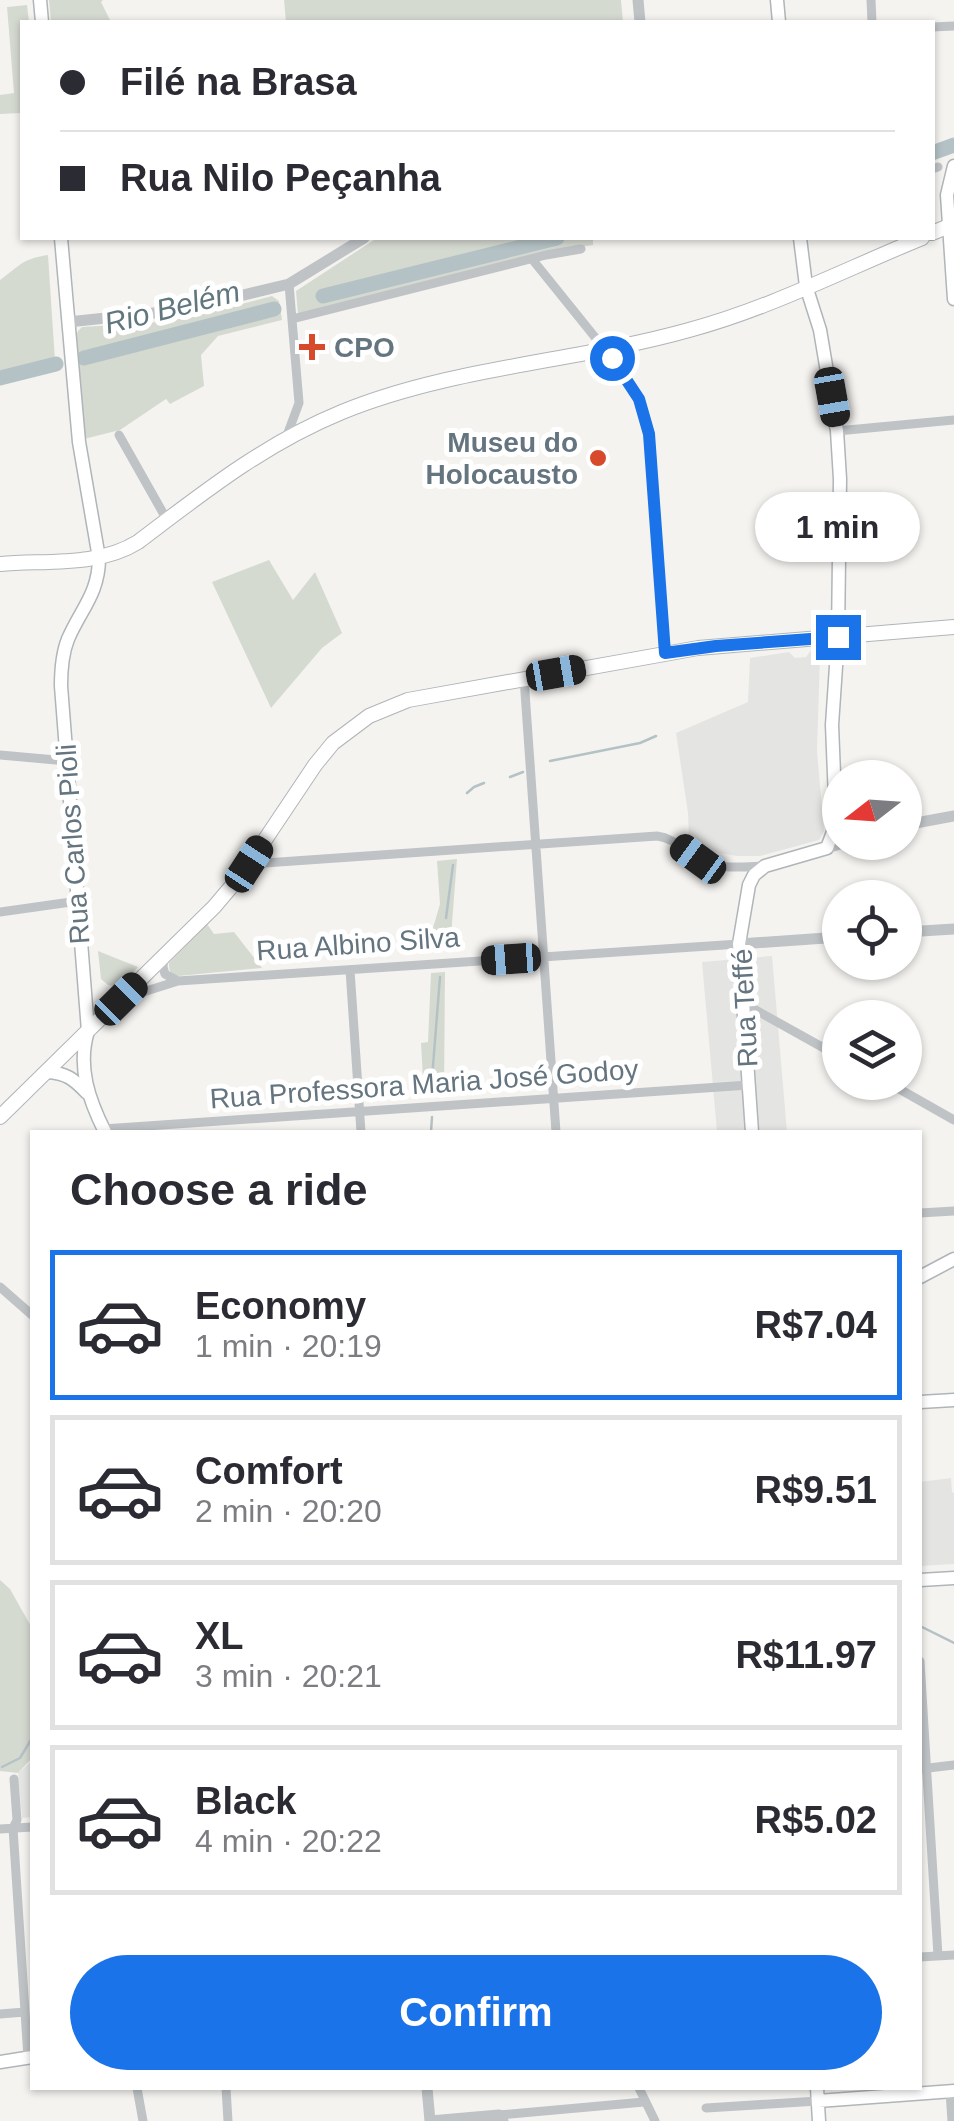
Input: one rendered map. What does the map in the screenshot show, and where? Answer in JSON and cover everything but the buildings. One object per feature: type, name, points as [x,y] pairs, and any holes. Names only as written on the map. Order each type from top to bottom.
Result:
[{"type":"main road","points":[[954,166],[947,195],[954,299]]},
{"type":"main road","points":[[60,240],[81,458],[98,558]]},
{"type":"main road","points":[[800,240],[806,286],[820,330],[837,431],[840,479],[834,760]]},
{"type":"main road","points":[[0,564],[98,558],[129,548],[234,469],[316,423],[366,403],[690,330],[917,240]]},
{"type":"main road","name":"Rua Carlos Pioli","points":[[98,558],[95,588],[68,640],[61,686],[88,1030],[83,1055],[89,1095],[104,1130]]},
{"type":"main road","points":[[0,1117],[214,907],[249,864],[323,755],[353,726],[383,708],[408,700],[665,653],[954,627]]},
{"type":"main road","points":[[749,884],[765,866],[822,849]]},
{"type":"main road","name":"Rua Teffé","points":[[749,884],[740,944],[752,1130]]},
{"type":"main road","points":[[47,1072],[73,1078],[89,1095]]},
{"type":"main road","points":[[922,1276],[954,1259]]},
{"type":"main road","points":[[922,1402],[954,1400]]},
{"type":"main road","points":[[922,1580],[954,1578]]},
{"type":"main road","points":[[0,2062],[30,2058]]},
{"type":"main road","points":[[819,2121],[818,2094],[952,2092]]},
{"type":"street","points":[[68,322],[182,310],[289,284],[361,240]]},
{"type":"street","points":[[292,319],[581,249]]},
{"type":"street","points":[[532,260],[634,389],[647,422],[665,653]]},
{"type":"street","points":[[286,438],[299,402],[289,284]]},
{"type":"street","points":[[299,402],[316,423]]},
{"type":"street","points":[[837,431],[954,420]]},
{"type":"street","points":[[119,435],[167,520]]},
{"type":"street","points":[[524,678],[556,1130]]},
{"type":"street","points":[[0,756],[67,761]]},
{"type":"street","points":[[922,823],[954,816]]},
{"type":"street","points":[[249,864],[664,837],[704,862],[742,874],[749,884]]},
{"type":"street","points":[[730,868],[765,866]]},
{"type":"street","points":[[0,912],[78,901]]},
{"type":"street","points":[[922,931],[954,929]]},
{"type":"street","name":"Rua Albino Silva","points":[[121,999],[178,981],[822,938]]},
{"type":"street","points":[[164,957],[165,974],[178,981]]},
{"type":"street","points":[[350,970],[361,1130]]},
{"type":"street","points":[[744,1003],[822,1046]]},
{"type":"street","name":"Rua Professora Maria José Godoy","points":[[117,1130],[749,1085]]},
{"type":"street","points":[[919,1100],[954,1120]]},
{"type":"street","points":[[922,1214],[954,1211]]},
{"type":"street","points":[[0,1288],[30,1313]]},
{"type":"street","points":[[922,1732],[938,1956]]},
{"type":"street","points":[[923,1768],[954,1765]]},
{"type":"street","points":[[14,1779],[17,1820],[13,1828],[30,2058]]},
{"type":"street","points":[[0,1829],[30,1827]]},
{"type":"street","points":[[922,1958],[954,1956]]},
{"type":"street","points":[[0,2014],[25,2012]]},
{"type":"street","points":[[137,2090],[143,2121]]},
{"type":"street","points":[[226,2090],[228,2121]]},
{"type":"street","points":[[428,2090],[429,2121],[501,2118],[644,2102]]},
{"type":"street","points":[[640,2090],[654,2121]]},
{"type":"street","points":[[952,2092],[952,2121]]},
{"type":"street","points":[[706,2108],[818,2094]]},
{"type":"shaded area","points":[[49,0],[103,0],[110,20],[51,20]]},
{"type":"shaded area","points":[[284,0],[621,0],[623,20],[286,20]]},
{"type":"shaded area","points":[[27,5],[29,20],[20,20],[20,113],[0,114],[0,95],[14,93],[7,7]]},
{"type":"shaded area","points":[[374,240],[593,240],[593,245],[534,254],[298,314],[296,291]]},
{"type":"shaded area","points":[[48,255],[55,361],[0,375],[0,280],[26,261]]},
{"type":"shaded area","points":[[272,296],[279,301],[282,320],[218,336],[201,355],[204,386],[170,404],[166,399],[120,430],[84,439],[76,336],[82,327],[192,317]]},
{"type":"shaded area","points":[[269,560],[293,600],[315,572],[342,633],[322,648],[271,708],[212,582]]},
{"type":"shaded area","points":[[812,649],[820,655],[819,840],[760,856],[697,849],[689,841],[676,733],[748,702],[750,658],[789,652],[795,658],[806,657]]},
{"type":"shaded area","points":[[457,859],[450,949],[426,952],[440,904],[437,861]]},
{"type":"shaded area","points":[[207,924],[214,934],[234,932],[262,968],[178,976],[172,973],[169,963]]},
{"type":"shaded area","points":[[98,951],[138,967],[120,987],[108,985],[101,979]]},
{"type":"shaded area","points":[[772,956],[787,1130],[717,1130],[702,962]]},
{"type":"shaded area","points":[[445,972],[444,1094],[424,1096],[421,1043],[428,1042],[431,973]]},
{"type":"shaded area","points":[[951,1478],[954,1564],[922,1566],[922,1482]]},
{"type":"shaded area","points":[[0,1580],[10,1589],[30,1624],[30,1760],[18,1773],[0,1771]]},
{"type":"shaded area","points":[[30,1763],[30,1817],[22,1818],[18,1773]]},
{"type":"waterway","name":"Rio Belém","points":[[935,152],[954,145]]},
{"type":"waterway","name":"Rio Belém","points":[[323,296],[549,240]]},
{"type":"waterway","name":"Rio Belém","points":[[84,358],[274,309]]},
{"type":"waterway","name":"Rio Belém","points":[[0,378],[56,364]]},
{"type":"waterway","points":[[550,761],[640,743],[656,736]]},
{"type":"waterway","points":[[510,777],[523,772]]},
{"type":"waterway","points":[[467,793],[484,783]]},
{"type":"waterway","points":[[446,918],[453,865]]},
{"type":"waterway","points":[[431,1091],[440,977]]},
{"type":"waterway","points":[[431,1130],[432,1117]]},
{"type":"waterway","points":[[922,1627],[954,1643]]},
{"type":"waterway","points":[[2,1767],[20,1758],[30,1741]]},
{"type":"place","name":"CPO","points":[[312,347]]},
{"type":"place","name":"Museu do Holocausto","points":[[598,458]]},
{"type":"route","points":[[612,358],[639,399],[647,422],[665,653],[838,637]]}]
